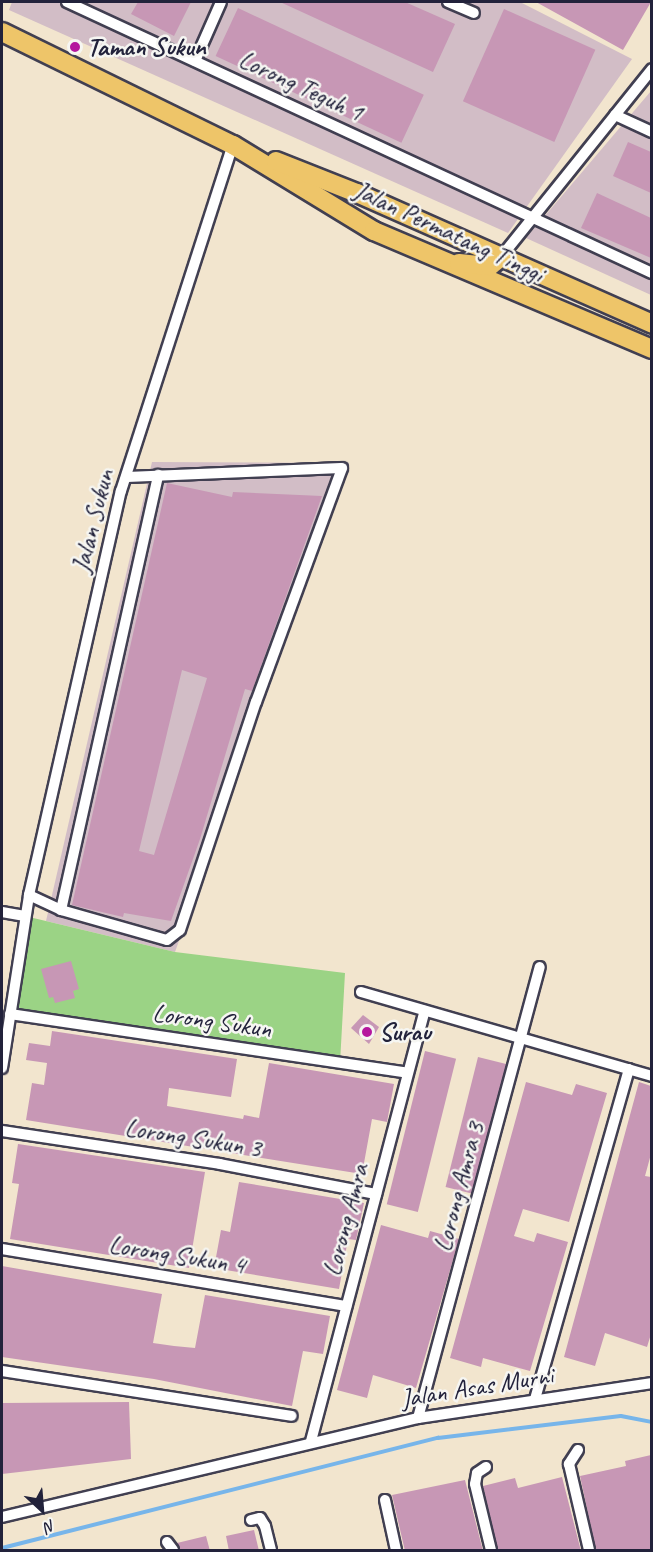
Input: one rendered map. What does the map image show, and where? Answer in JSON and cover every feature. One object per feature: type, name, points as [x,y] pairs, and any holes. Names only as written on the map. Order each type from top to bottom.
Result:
[{"type":"highway","name":"Jalan Permatang Tinggi","points":[[2,32],[233,145],[357,193],[651,324]]},
{"type":"highway","name":"Jalan Permatang Tinggi","points":[[233,145],[374,231],[446,264],[651,349]]},
{"type":"highway","points":[[446,264],[490,266],[501,257]]},
{"type":"street","name":"Lorong Teguh 1","points":[[67,2],[651,273]]},
{"type":"street","points":[[195,61],[221,2]]},
{"type":"street","points":[[448,2],[474,14]]},
{"type":"street","points":[[501,257],[651,69]]},
{"type":"street","points":[[615,115],[650,128]]},
{"type":"street","name":"Jalan Sukun","points":[[2,1068],[29,895],[126,477],[233,145]]},
{"type":"street","points":[[29,895],[61,910],[166,940],[180,930],[256,702],[342,468],[126,477]]},
{"type":"street","points":[[61,910],[158,475]]},
{"type":"street","points":[[2,912],[26,916]]},
{"type":"street","name":"Lorong Amra 3","points":[[418,1418],[523,1039],[540,967]]},
{"type":"street","points":[[361,992],[651,1076]]},
{"type":"street","name":"Lorong Amra","points":[[311,1441],[425,1011]]},
{"type":"street","name":"Lorong Sukun","points":[[10,1014],[408,1073]]},
{"type":"street","points":[[535,1399],[629,1069]]},
{"type":"street","name":"Lorong Sukun 3","points":[[2,1131],[220,1164],[376,1194]]},
{"type":"street","name":"Lorong Sukun 4","points":[[2,1249],[346,1306]]},
{"type":"street","points":[[2,1371],[292,1416]]},
{"type":"street","name":"Jalan Asas Murni","points":[[2,1517],[311,1441],[418,1418],[651,1383]]},
{"type":"street","points":[[578,1450],[569,1464],[588,1551]]},
{"type":"street","points":[[486,1467],[477,1473],[475,1484],[491,1551]]},
{"type":"street","points":[[385,1500],[396,1551]]},
{"type":"street","points":[[251,1520],[260,1518],[265,1526],[271,1551]]},
{"type":"shaded area","points":[[12,2],[520,2],[632,59],[508,233],[9,10]]},
{"type":"shaded area","points":[[651,91],[651,295],[526,238]]},
{"type":"shaded area","points":[[152,462],[349,463],[175,952],[46,921]]},
{"type":"green space","points":[[25,916],[175,952],[345,973],[340,1063],[10,1014]]},
{"type":"building","points":[[138,2],[191,2],[174,36],[131,14]]},
{"type":"building","points":[[280,2],[405,2],[455,24],[433,72]]},
{"type":"building","points":[[536,2],[651,2],[623,50]]},
{"type":"building","points":[[238,8],[424,95],[401,143],[216,56]]},
{"type":"building","points":[[504,9],[595,50],[554,142],[463,101]]},
{"type":"building","points":[[628,142],[651,152],[651,193],[613,176]]},
{"type":"building","points":[[597,193],[651,218],[651,258],[581,228]]},
{"type":"building","points":[[167,483],[232,497],[233,492],[322,496],[252,691],[245,689],[200,839],[171,921],[124,913],[123,917],[72,905]],"holes":[[[182,670],[207,678],[154,855],[139,851]]]},
{"type":"building","points":[[71,961],[79,989],[73,991],[75,998],[55,1003],[53,997],[49,998],[41,969]]},
{"type":"building","name":"Surau","points":[[363,1015],[379,1027],[369,1044],[351,1028]]},
{"type":"building","points":[[52,1031],[237,1059],[231,1097],[169,1088],[167,1106],[243,1119],[244,1115],[259,1118],[269,1063],[394,1084],[387,1122],[372,1119],[362,1174],[26,1120],[32,1083],[44,1085],[47,1063],[26,1060],[29,1043],[50,1046]]},
{"type":"building","points":[[425,1051],[456,1059],[418,1212],[387,1204]]},
{"type":"building","points":[[478,1057],[506,1064],[474,1194],[446,1187]]},
{"type":"building","points":[[526,1082],[572,1095],[576,1084],[607,1093],[569,1222],[523,1209],[514,1236],[534,1242],[537,1233],[568,1242],[530,1371],[483,1358],[481,1367],[450,1358]]},
{"type":"building","points":[[639,1082],[651,1086],[651,1154],[645,1176],[651,1177],[651,1334],[647,1347],[605,1333],[595,1366],[564,1357]]},
{"type":"building","points":[[18,1144],[205,1172],[189,1268],[10,1239],[19,1184],[12,1183]]},
{"type":"building","points":[[239,1182],[364,1203],[356,1240],[348,1239],[339,1289],[214,1268],[221,1230],[230,1232]]},
{"type":"building","points":[[381,1225],[428,1238],[430,1231],[459,1239],[416,1388],[373,1375],[367,1398],[337,1390]]},
{"type":"building","points":[[2,1266],[162,1294],[153,1343],[195,1348],[205,1295],[330,1316],[323,1354],[303,1351],[292,1406],[154,1379],[2,1357]]},
{"type":"building","points":[[129,1402],[131,1459],[2,1474],[2,1403]]},
{"type":"building","points":[[651,1455],[651,1551],[596,1551],[580,1476],[626,1466],[625,1461]]},
{"type":"building","points":[[562,1477],[581,1551],[498,1551],[483,1486],[515,1478],[518,1488]]},
{"type":"building","points":[[465,1480],[483,1551],[405,1551],[392,1495]]},
{"type":"building","points":[[254,1530],[259,1551],[229,1551],[226,1536]]},
{"type":"building","points":[[206,1536],[210,1551],[180,1551],[177,1543]]},
{"type":"waterway","points":[[2,1548],[438,1438],[621,1416],[652,1422]]},
{"type":"place","name":"Taman Sukun","points":[[75,47]]},
{"type":"place","name":"Surau","points":[[367,1032]]}]
